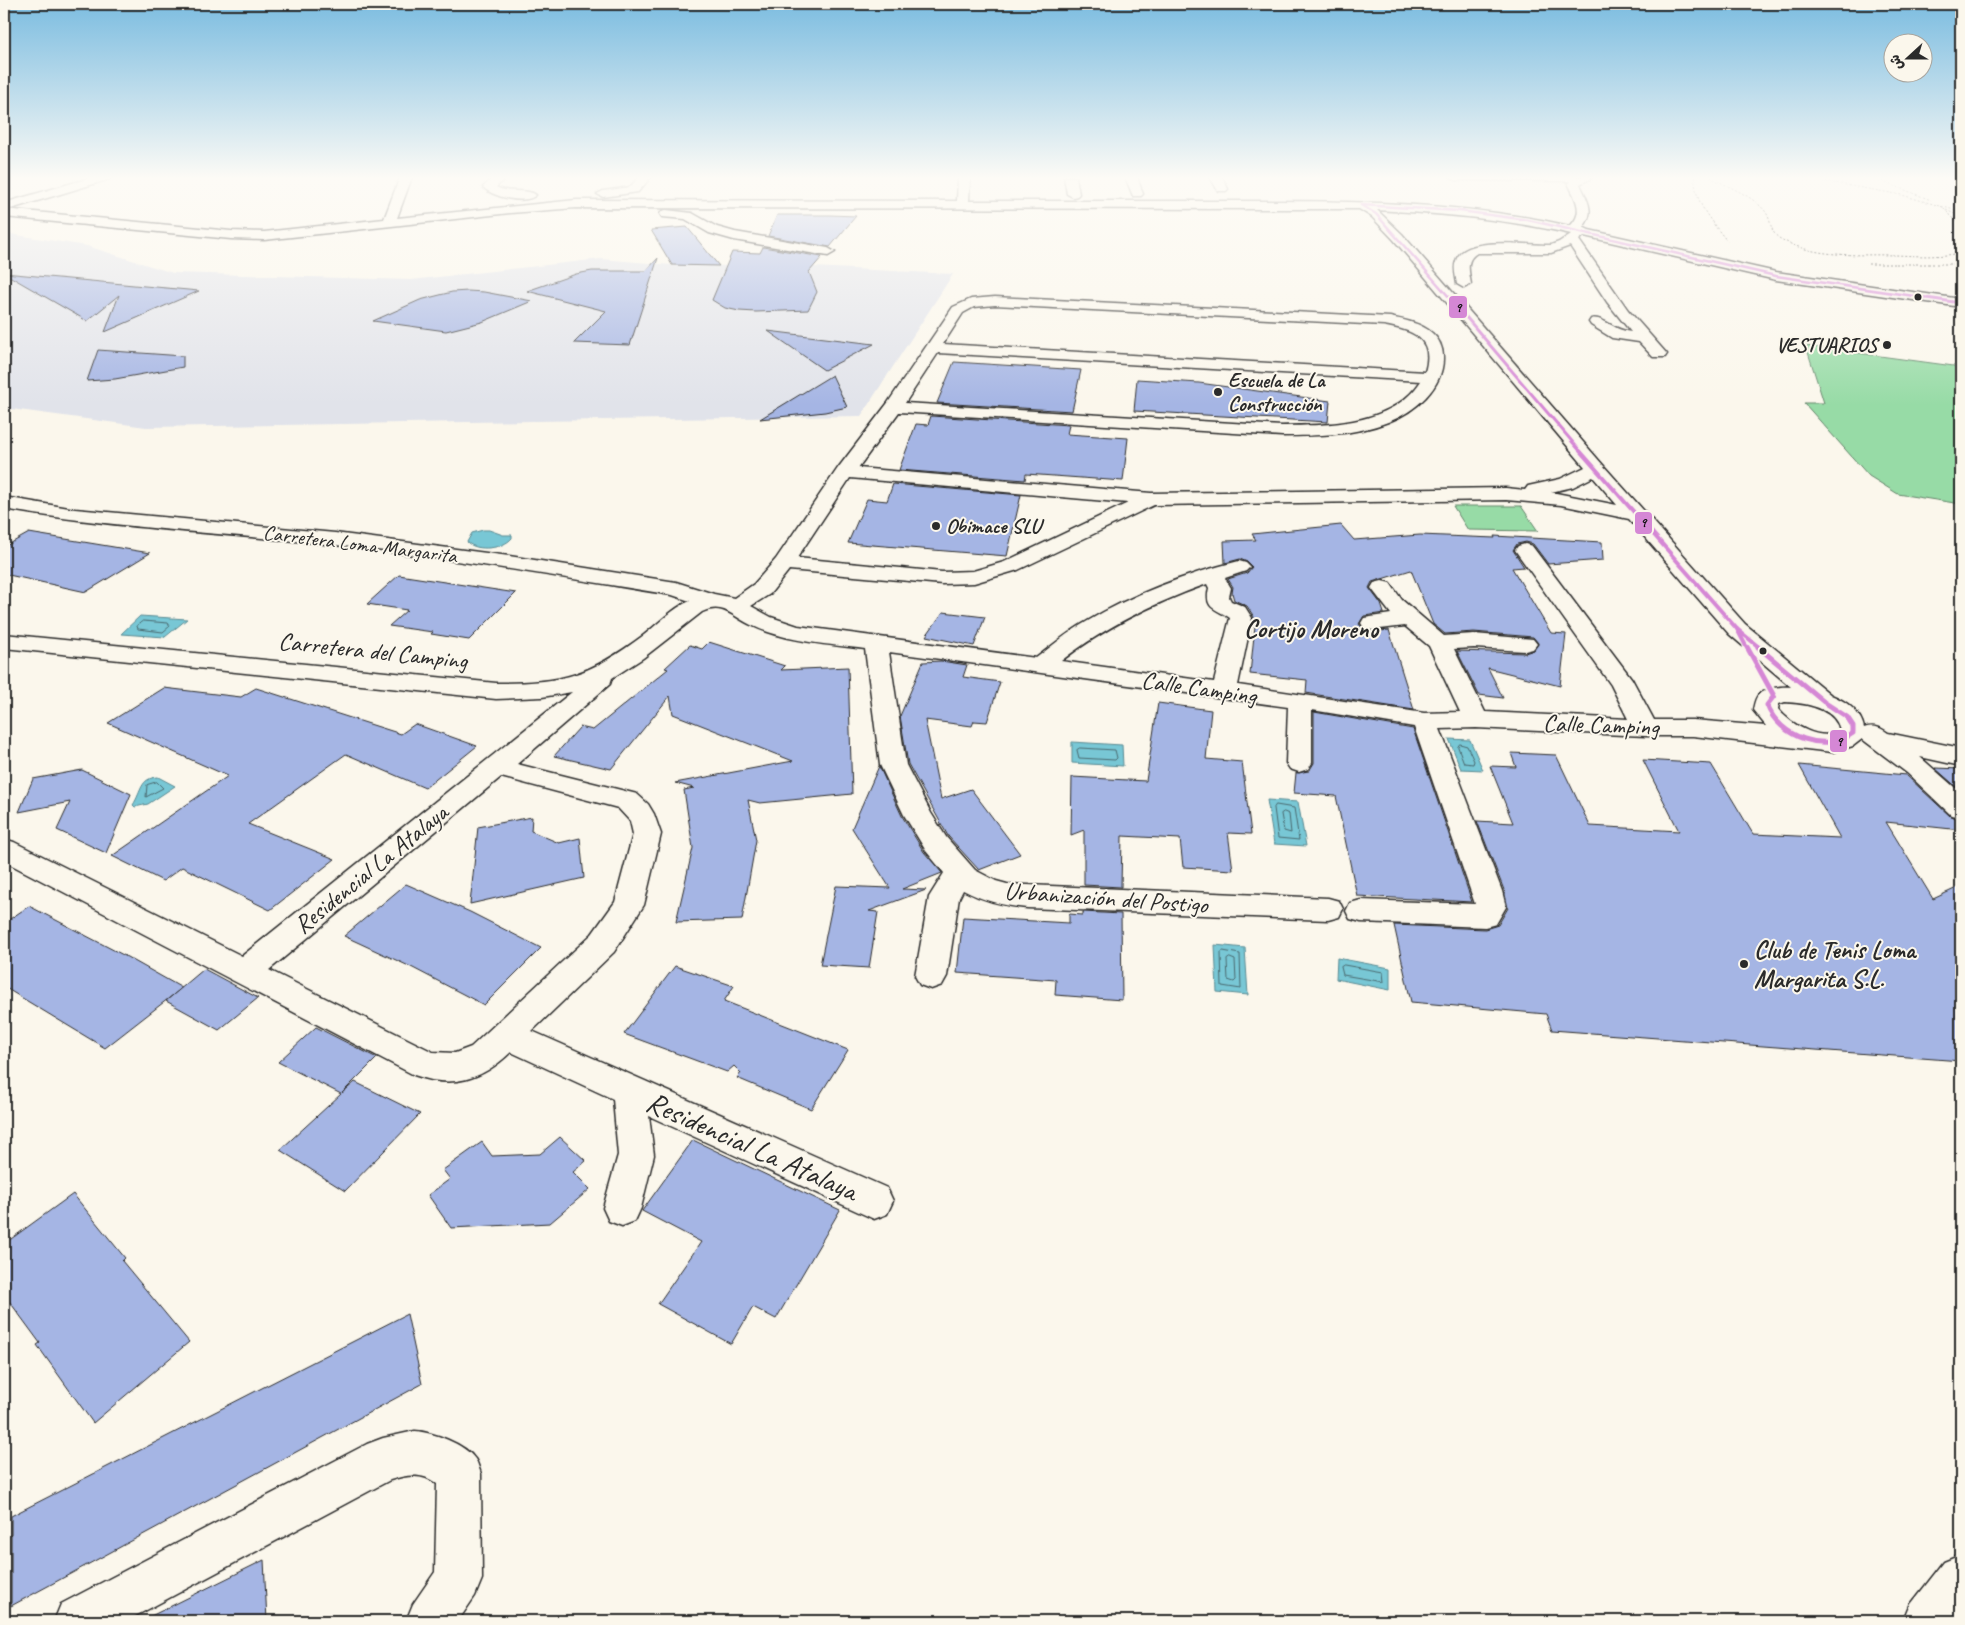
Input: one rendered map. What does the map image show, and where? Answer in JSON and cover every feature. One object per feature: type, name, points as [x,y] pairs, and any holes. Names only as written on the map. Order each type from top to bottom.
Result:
[{"type":"main road","points":[[1420,253],[1596,470],[1737,629],[1824,702],[1837,709],[1862,730],[1916,767],[1961,808]]},
{"type":"main road","points":[[1464,284],[1461,264],[1464,256],[1468,253]]},
{"type":"main road","points":[[1588,253],[1613,300],[1658,354]]},
{"type":"main road","points":[[1669,253],[1776,276],[1961,303]]},
{"type":"main road","points":[[737,606],[762,589],[783,563],[845,472],[894,407],[958,310],[971,303],[986,301],[1374,320],[1405,325],[1427,335],[1435,350],[1436,361],[1432,377],[1421,393],[1411,402],[1382,418],[1345,427],[1304,431],[894,407]]},
{"type":"main road","points":[[1596,322],[1608,333],[1615,336],[1642,337]]},
{"type":"main road","points":[[933,348],[1432,377]]},
{"type":"main road","points":[[1506,494],[1548,488],[1566,483],[1596,470]]},
{"type":"main road","points":[[845,472],[1151,500],[1506,494],[1562,499],[1634,514]]},
{"type":"main road","points":[[783,563],[942,578],[980,575],[1011,566],[1151,500]]},
{"type":"main road","name":"Carretera Loma Margarita","points":[[4,502],[75,515],[335,539],[509,562],[676,589],[713,601]]},
{"type":"main road","points":[[1525,550],[1623,684],[1645,728]]},
{"type":"main road","points":[[1040,666],[1093,628],[1161,594],[1239,567]]},
{"type":"main road","points":[[1213,575],[1220,588],[1218,597],[1221,605],[1237,612],[1241,618],[1224,692]]},
{"type":"main road","points":[[1382,588],[1394,605],[1439,643],[1476,720]]},
{"type":"main road","name":"Calle Camping","points":[[713,601],[725,601],[737,606],[756,619],[782,629],[1224,692],[1301,701],[1424,721],[1476,720],[1645,728],[1693,728],[1780,736],[1824,743]]},
{"type":"main road","name":"Carretera del Camping","points":[[4,641],[496,692],[546,689],[584,681],[613,668],[694,607],[713,601]]},
{"type":"main road","points":[[1372,623],[1411,618]]},
{"type":"main road","points":[[1737,629],[1770,703],[1770,718],[1793,734],[1824,743],[1848,739],[1853,733],[1862,730],[1914,748],[1961,757]]},
{"type":"main road","points":[[1439,643],[1474,641],[1525,644]]},
{"type":"main road","name":"Urbanización del Postigo","points":[[876,643],[894,765],[918,815],[936,844],[959,872],[976,885],[1007,895],[1328,909]]},
{"type":"main road","name":"Residencial La Atalaya","points":[[245,972],[563,713],[613,668]]},
{"type":"main road","points":[[546,689],[558,696],[563,707],[563,713]]},
{"type":"main road","name":"Calle Camping","points":[[1693,728],[1739,719],[1770,703],[1796,694],[1824,702]]},
{"type":"main road","points":[[1299,763],[1299,715],[1301,701]]},
{"type":"main road","points":[[1361,911],[1484,916],[1490,907],[1487,891],[1424,721]]},
{"type":"main road","points":[[4,849],[426,1066],[438,1069],[452,1069],[466,1066],[483,1057],[603,943],[629,905],[647,834],[644,821],[638,811],[627,801],[496,767]]},
{"type":"main road","points":[[931,976],[944,897],[959,872]]},
{"type":"main road","name":"Residencial La Atalaya","points":[[507,1035],[874,1202]]},
{"type":"main road","name":"Residencial La Atalaya","points":[[622,1208],[636,1155],[629,1090]]},
{"type":"main road","points":[[78,1621],[383,1460],[404,1454],[424,1453],[444,1460],[459,1474],[458,1579],[430,1621]]},
{"type":"main road","points":[[1928,1621],[1961,1579]]},
{"type":"path","points":[[1837,253],[1932,256],[1961,254]]},
{"type":"path","points":[[1868,264],[1961,264]]},
{"type":"shaded area","points":[[4,253],[109,253],[173,273],[411,280],[601,259],[672,265],[813,267],[953,274],[861,416],[146,427],[4,408]]},
{"type":"green space","points":[[1806,346],[1961,367],[1961,504],[1898,494],[1869,476],[1804,403],[1824,403]]},
{"type":"green space","points":[[1453,506],[1521,506],[1538,531],[1468,530]]},
{"type":"water","points":[[483,530],[503,535],[512,535],[512,538],[503,545],[490,548],[477,547],[467,542],[472,533]]},
{"type":"water","points":[[140,616],[187,619],[165,637],[121,634]]},
{"type":"water","points":[[1449,739],[1470,740],[1483,770],[1461,769]]},
{"type":"water","points":[[1072,742],[1122,745],[1123,766],[1072,763]]},
{"type":"water","points":[[158,777],[175,786],[148,804],[135,807],[133,805],[142,786],[148,780]]},
{"type":"water","points":[[1267,800],[1298,802],[1306,846],[1274,844]]},
{"type":"water","points":[[1215,945],[1245,948],[1248,995],[1217,992]]},
{"type":"water","points":[[1337,958],[1390,968],[1390,990],[1336,979]]},
{"type":"building","points":[[665,253],[708,253],[719,266],[672,265]]},
{"type":"building","points":[[732,253],[797,253],[822,257],[809,272],[817,292],[808,310],[739,311],[725,308],[712,300]]},
{"type":"building","points":[[658,258],[630,345],[574,343],[606,311],[527,291],[576,274],[592,271],[646,271]]},
{"type":"building","points":[[4,273],[199,291],[105,332],[119,295],[87,321]]},
{"type":"building","points":[[468,291],[532,301],[482,322],[446,331],[373,321],[420,300],[452,292]]},
{"type":"building","points":[[768,331],[874,344],[824,370]]},
{"type":"building","points":[[98,350],[183,356],[183,367],[115,379],[87,381]]},
{"type":"building","points":[[954,362],[1081,370],[1072,411],[937,403]]},
{"type":"building","points":[[832,375],[847,407],[825,412],[760,419]]},
{"type":"building","points":[[1137,379],[1199,383],[1330,401],[1328,422],[1134,411]]},
{"type":"building","points":[[931,416],[1069,425],[1067,434],[1128,438],[1123,481],[1026,474],[1025,480],[899,470],[916,424],[928,425]]},
{"type":"building","points":[[893,484],[1021,495],[1007,556],[848,543],[867,499],[887,501]]},
{"type":"building","points":[[1341,525],[1354,540],[1420,535],[1495,538],[1494,536],[1602,542],[1603,560],[1548,564],[1533,544],[1526,542],[1517,544],[1513,550],[1524,567],[1512,568],[1551,633],[1566,634],[1560,686],[1488,668],[1503,698],[1479,695],[1457,651],[1525,653],[1534,650],[1538,643],[1533,637],[1474,632],[1445,634],[1433,624],[1411,570],[1372,582],[1369,588],[1381,604],[1384,613],[1364,616],[1359,624],[1364,630],[1372,632],[1389,630],[1414,710],[1306,693],[1307,680],[1250,674],[1255,626],[1252,626],[1254,617],[1247,606],[1234,600],[1233,587],[1228,579],[1247,573],[1252,567],[1240,559],[1225,563],[1224,541],[1256,540],[1252,534]]},
{"type":"building","points":[[29,533],[150,553],[86,592],[4,574],[4,547]]},
{"type":"building","points":[[399,575],[516,593],[469,640],[431,634],[433,632],[389,626],[407,610],[367,604]]},
{"type":"building","points":[[943,612],[985,617],[974,646],[926,636]]},
{"type":"building","points":[[709,642],[785,666],[781,670],[848,667],[852,794],[760,803],[748,800],[756,840],[742,920],[676,922],[693,848],[684,790],[694,788],[675,783],[793,761],[673,714],[670,696],[611,769],[554,756],[580,727],[593,730],[668,669],[665,668],[690,645],[702,649]]},
{"type":"building","points":[[941,661],[967,665],[963,677],[1000,682],[987,722],[974,721],[972,726],[925,720],[941,799],[971,789],[1020,854],[979,870],[948,836],[908,764],[900,716],[923,662]]},
{"type":"building","points":[[164,688],[241,697],[256,688],[401,734],[415,724],[477,746],[425,788],[346,754],[248,824],[335,859],[270,910],[182,867],[163,881],[112,856],[228,776],[108,723]]},
{"type":"building","points":[[1158,703],[1211,710],[1206,759],[1242,762],[1251,834],[1228,833],[1233,870],[1183,867],[1180,839],[1122,836],[1121,887],[1084,885],[1084,830],[1071,835],[1072,777],[1146,781]]},
{"type":"building","points":[[1314,712],[1413,729],[1472,902],[1357,896],[1336,796],[1294,793],[1296,773],[1309,771],[1314,763]]},
{"type":"building","name":"Club de Tenis Loma Margarita S.L.","points":[[1511,753],[1556,755],[1590,826],[1679,831],[1643,760],[1711,764],[1753,834],[1840,838],[1799,765],[1906,775],[1950,816],[1961,819],[1961,830],[1886,822],[1933,899],[1961,886],[1961,1061],[1552,1030],[1546,1014],[1411,1002],[1394,925],[1485,929],[1498,925],[1508,908],[1504,890],[1477,821],[1513,823],[1490,766],[1516,767]]},
{"type":"building","points":[[879,766],[902,816],[924,852],[942,873],[902,889],[926,890],[869,911],[878,912],[869,968],[820,965],[836,886],[890,888],[852,828]]},
{"type":"building","points":[[1935,768],[1961,769],[1961,791]]},
{"type":"building","points":[[82,770],[131,794],[106,853],[57,830],[70,802],[19,812],[33,779]]},
{"type":"building","points":[[532,817],[531,831],[559,843],[580,838],[584,878],[470,904],[478,827]]},
{"type":"building","points":[[406,884],[470,912],[541,948],[484,1005],[411,967],[344,936]]},
{"type":"building","points":[[29,906],[182,988],[105,1048],[4,987],[4,923]]},
{"type":"building","points":[[1083,912],[1121,914],[1122,1000],[1055,995],[1056,980],[957,973],[963,917],[1069,923],[1069,914],[1083,915]]},
{"type":"building","points":[[675,966],[734,986],[724,1001],[848,1050],[811,1109],[737,1078],[741,1073],[734,1066],[727,1072],[624,1034]]},
{"type":"building","points":[[204,969],[258,998],[219,1030],[166,1001]]},
{"type":"building","points":[[316,1027],[377,1058],[342,1093],[355,1082],[420,1114],[345,1191],[280,1150],[341,1094],[278,1062]]},
{"type":"building","points":[[560,1137],[586,1161],[573,1172],[590,1189],[550,1223],[451,1228],[428,1195],[450,1179],[443,1170],[482,1142],[492,1156],[540,1154]]},
{"type":"building","points":[[693,1140],[840,1210],[776,1319],[753,1307],[731,1344],[658,1304],[701,1242],[642,1211]]},
{"type":"building","points":[[73,1194],[125,1258],[122,1261],[189,1342],[93,1423],[37,1345],[40,1343],[4,1294],[4,1244]]},
{"type":"building","points":[[407,1314],[422,1384],[11,1606],[11,1516]]},
{"type":"building","points":[[264,1560],[267,1621],[141,1621]]},
{"type":"transit line","name":"9","points":[[1412,253],[1596,469],[1737,629]]},
{"type":"transit line","name":"9","points":[[1673,253],[1776,276],[1961,303]]},
{"type":"transit line","name":"9","points":[[1737,629],[1824,702],[1847,717],[1853,726],[1853,733],[1840,741],[1818,742],[1785,730],[1777,723],[1767,705],[1774,696],[1737,629]]},
{"type":"place","name":"VESTUARIOS","points":[[1887,345]]},
{"type":"place","name":"Escuela de La Construcción","points":[[1218,392]]},
{"type":"place","name":"Obimace SLU","points":[[936,526]]},
{"type":"place","name":"Club de Tenis Loma Margarita S.L.","points":[[1744,964]]},
{"type":"district","name":"Cortijo Moreno","points":[[1311,628]]}]
